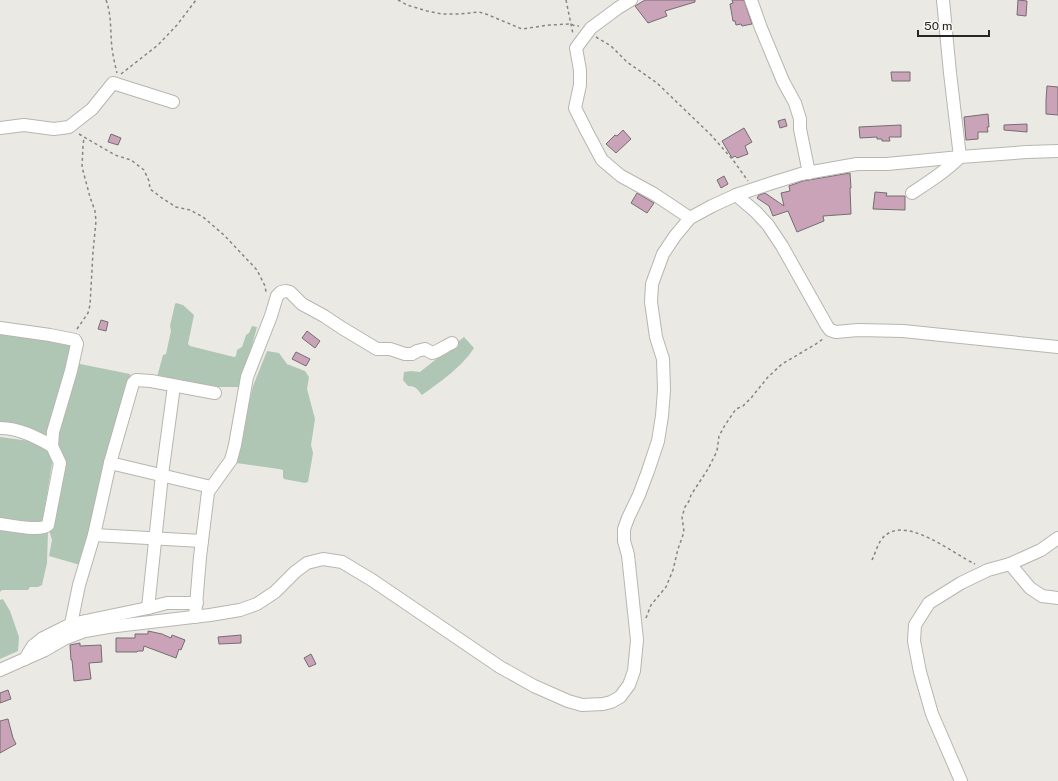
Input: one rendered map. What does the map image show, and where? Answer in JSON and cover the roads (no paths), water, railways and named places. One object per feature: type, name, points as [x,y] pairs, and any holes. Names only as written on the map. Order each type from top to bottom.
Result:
[{"type":"street","points":[[631,0],[618,8],[589,31],[576,48],[580,70],[580,85],[575,108],[602,160],[621,176],[654,194],[690,218]]},
{"type":"street","points":[[751,0],[783,81],[795,103],[800,120],[800,129],[808,172]]},
{"type":"street","points":[[943,0],[960,157]]},
{"type":"street","points":[[0,128],[24,124],[54,129],[69,127],[92,109],[115,80],[173,102]]},
{"type":"street","points":[[0,670],[84,631],[240,610],[257,604],[275,592],[295,572],[307,563],[323,559],[342,562],[378,584],[500,667],[534,686],[568,701],[582,705],[611,702],[620,697],[629,685],[634,671],[637,640],[628,555],[624,541],[624,529],[658,441],[664,390],[663,359],[656,337],[651,302],[652,284],[663,254],[675,236],[690,218],[712,206],[751,190],[808,172],[857,164],[887,164],[1027,152],[1058,152]]},
{"type":"street","points":[[912,193],[937,177],[960,157]]},
{"type":"street","points":[[736,196],[756,212],[768,225],[782,246],[827,326],[833,331],[903,331],[1058,347]]},
{"type":"street","points":[[196,617],[202,541],[208,492],[231,460],[247,377],[271,316],[277,296],[281,292],[290,292],[302,304],[377,349],[390,349],[405,354],[412,354],[425,349],[432,353],[452,343]]},
{"type":"street","points":[[0,328],[50,335],[74,340],[77,344],[71,371],[53,432],[52,446],[60,463],[48,525],[44,528],[36,528],[0,524]]},
{"type":"street","points":[[71,624],[79,585],[94,534],[110,464],[133,384],[136,380],[151,381],[215,393]]},
{"type":"street","points":[[148,608],[162,475],[174,386]]},
{"type":"street","points":[[0,428],[8,428],[35,437],[52,446]]},
{"type":"street","points":[[110,464],[211,487]]},
{"type":"street","points":[[94,534],[202,541]]},
{"type":"street","points":[[961,781],[932,714],[920,672],[914,641],[915,625],[929,603],[961,582],[988,570],[1010,564],[1041,550],[1058,538]]},
{"type":"street","points":[[1010,564],[1030,588],[1042,596],[1058,598]]},
{"type":"street","points":[[25,659],[33,646],[43,638],[71,624],[167,603],[197,603]]}]
